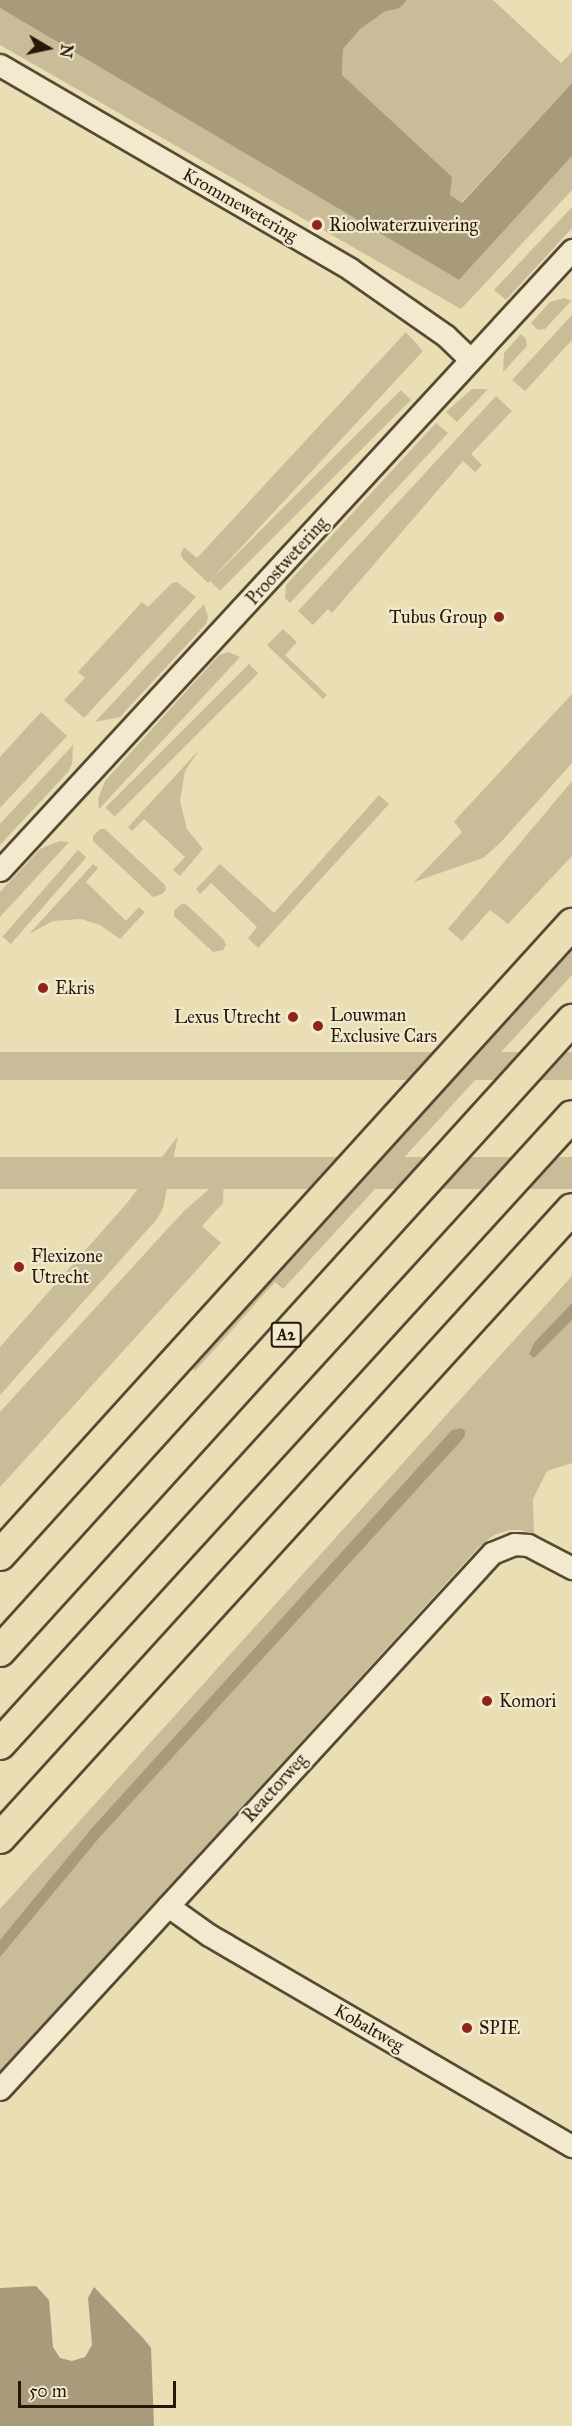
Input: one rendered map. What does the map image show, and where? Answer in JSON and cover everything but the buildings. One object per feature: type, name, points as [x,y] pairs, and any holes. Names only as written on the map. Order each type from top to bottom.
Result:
[{"type":"highway","points":[[0,1555],[572,924]]},
{"type":"highway","name":"A2","points":[[0,1651],[572,1020]]},
{"type":"highway","points":[[0,1744],[572,1116]]},
{"type":"highway","points":[[0,1838],[572,1209]]},
{"type":"highway","points":[[0,1845],[28,1807]]},
{"type":"street","name":"Krommewetering","points":[[0,65],[350,269],[446,336],[470,359]]},
{"type":"street","name":"Proostwetering","points":[[0,870],[572,250]]},
{"type":"street","name":"Reactorweg","points":[[0,2089],[492,1552],[502,1546],[528,1545],[572,1568]]},
{"type":"street","name":"Kobaltweg","points":[[168,1906],[209,1935],[572,2146]]},
{"type":"shaded area","points":[[0,0],[407,0],[400,8],[384,12],[360,29],[343,49],[342,75],[452,177],[450,195],[462,203],[572,83],[572,156],[459,280],[0,8]]},
{"type":"shaded area","points":[[407,0],[493,0],[561,63],[572,52],[572,83],[461,203],[450,195],[342,75],[343,49],[360,28],[384,12],[400,8]]},
{"type":"shaded area","points":[[0,8],[459,280],[572,156],[572,190],[461,309],[0,45]]},
{"type":"shaded area","points":[[572,207],[572,228],[506,300],[494,290]]},
{"type":"shaded area","points":[[564,298],[571,301],[545,329],[538,330],[531,323],[550,302]]},
{"type":"shaded area","points":[[572,315],[572,340],[525,391],[512,380]]},
{"type":"shaded area","points":[[406,332],[423,351],[208,583],[182,558],[181,553],[184,547],[197,558]]},
{"type":"shaded area","points":[[521,334],[526,339],[527,346],[503,372],[504,353]]},
{"type":"shaded area","points":[[472,389],[488,389],[457,422],[446,412]]},
{"type":"shaded area","points":[[401,390],[411,400],[220,591],[210,581]]},
{"type":"shaded area","points":[[496,396],[512,411],[471,454],[482,465],[475,472],[463,461],[332,613],[328,609],[313,625],[298,611]]},
{"type":"shaded area","points":[[436,423],[448,433],[290,603],[285,598],[286,585]]},
{"type":"shaded area","points":[[177,582],[196,597],[84,718],[64,700],[85,678],[78,672],[142,602],[148,607],[172,583]]},
{"type":"shaded area","points":[[204,604],[208,617],[206,624],[120,717],[95,722]]},
{"type":"shaded area","points":[[283,629],[297,642],[285,655],[327,695],[323,699],[267,645]]},
{"type":"shaded area","points":[[228,652],[240,657],[99,809],[98,799],[105,781],[219,655]]},
{"type":"shaded area","points":[[249,664],[258,673],[115,817],[105,808]]},
{"type":"shaded area","points":[[572,694],[572,763],[501,842],[483,858],[414,882],[462,832],[454,822],[459,816]]},
{"type":"shaded area","points":[[41,712],[67,736],[0,808],[0,757]]},
{"type":"shaded area","points":[[73,745],[72,764],[68,772],[0,845],[0,824]]},
{"type":"shaded area","points":[[199,750],[185,771],[180,801],[187,829],[203,849],[180,876],[173,870],[185,857],[144,819],[132,831],[128,827]]},
{"type":"shaded area","points":[[572,781],[572,856],[508,924],[490,910],[462,941],[448,929]]},
{"type":"shaded area","points":[[379,795],[389,804],[258,948],[248,938],[257,927],[211,883],[200,894],[196,889],[220,864],[274,913]]},
{"type":"shaded area","points":[[100,829],[105,829],[165,885],[166,890],[153,897],[93,841],[93,836]]},
{"type":"shaded area","points":[[60,841],[69,842],[0,917],[0,892],[40,849]]},
{"type":"shaded area","points":[[78,850],[86,857],[11,944],[3,937]]},
{"type":"shaded area","points":[[93,864],[98,868],[86,882],[126,921],[139,907],[145,912],[120,939],[100,925],[81,919],[53,921],[29,934]]},
{"type":"shaded area","points":[[181,904],[186,904],[224,940],[226,945],[223,950],[213,952],[174,916],[174,911]]},
{"type":"shaded area","points":[[572,944],[572,975],[283,1289],[275,1282],[195,1371],[189,1365]]},
{"type":"shaded area","points":[[0,1052],[572,1052],[572,1080],[0,1080]]},
{"type":"shaded area","points":[[178,1136],[163,1208],[157,1219],[0,1395],[0,1347],[127,1203]]},
{"type":"shaded area","points":[[0,1157],[572,1157],[572,1189],[0,1189]]},
{"type":"shaded area","points":[[224,1176],[223,1203],[202,1226],[221,1243],[0,1487],[0,1412],[183,1212]]},
{"type":"shaded area","points":[[572,1276],[572,1463],[547,1471],[533,1499],[534,1535],[520,1530],[509,1530],[494,1535],[479,1547],[0,2071],[0,1909]]},
{"type":"shaded area","points":[[572,1303],[572,1320],[534,1358],[529,1354],[534,1343]]},
{"type":"shaded area","points":[[461,1428],[465,1431],[465,1436],[460,1442],[99,1838],[0,1957],[0,1940],[92,1828],[452,1430]]},
{"type":"shaded area","points":[[36,2286],[49,2300],[53,2347],[60,2358],[72,2361],[85,2357],[92,2345],[88,2298],[94,2287],[143,2338],[151,2348],[154,2426],[0,2426],[0,2288]]},
{"type":"place","name":"Rioolwaterzuivering","points":[[317,225]]},
{"type":"place","name":"Tubus Group","points":[[499,617]]},
{"type":"place","name":"Ekris","points":[[43,988]]},
{"type":"place","name":"Lexus Utrecht","points":[[293,1017]]},
{"type":"place","name":"Louwman Exclusive Cars","points":[[318,1026]]},
{"type":"place","name":"Flexizone Utrecht","points":[[19,1267]]},
{"type":"place","name":"Komori","points":[[487,1701]]},
{"type":"place","name":"SPIE","points":[[467,2028]]}]
